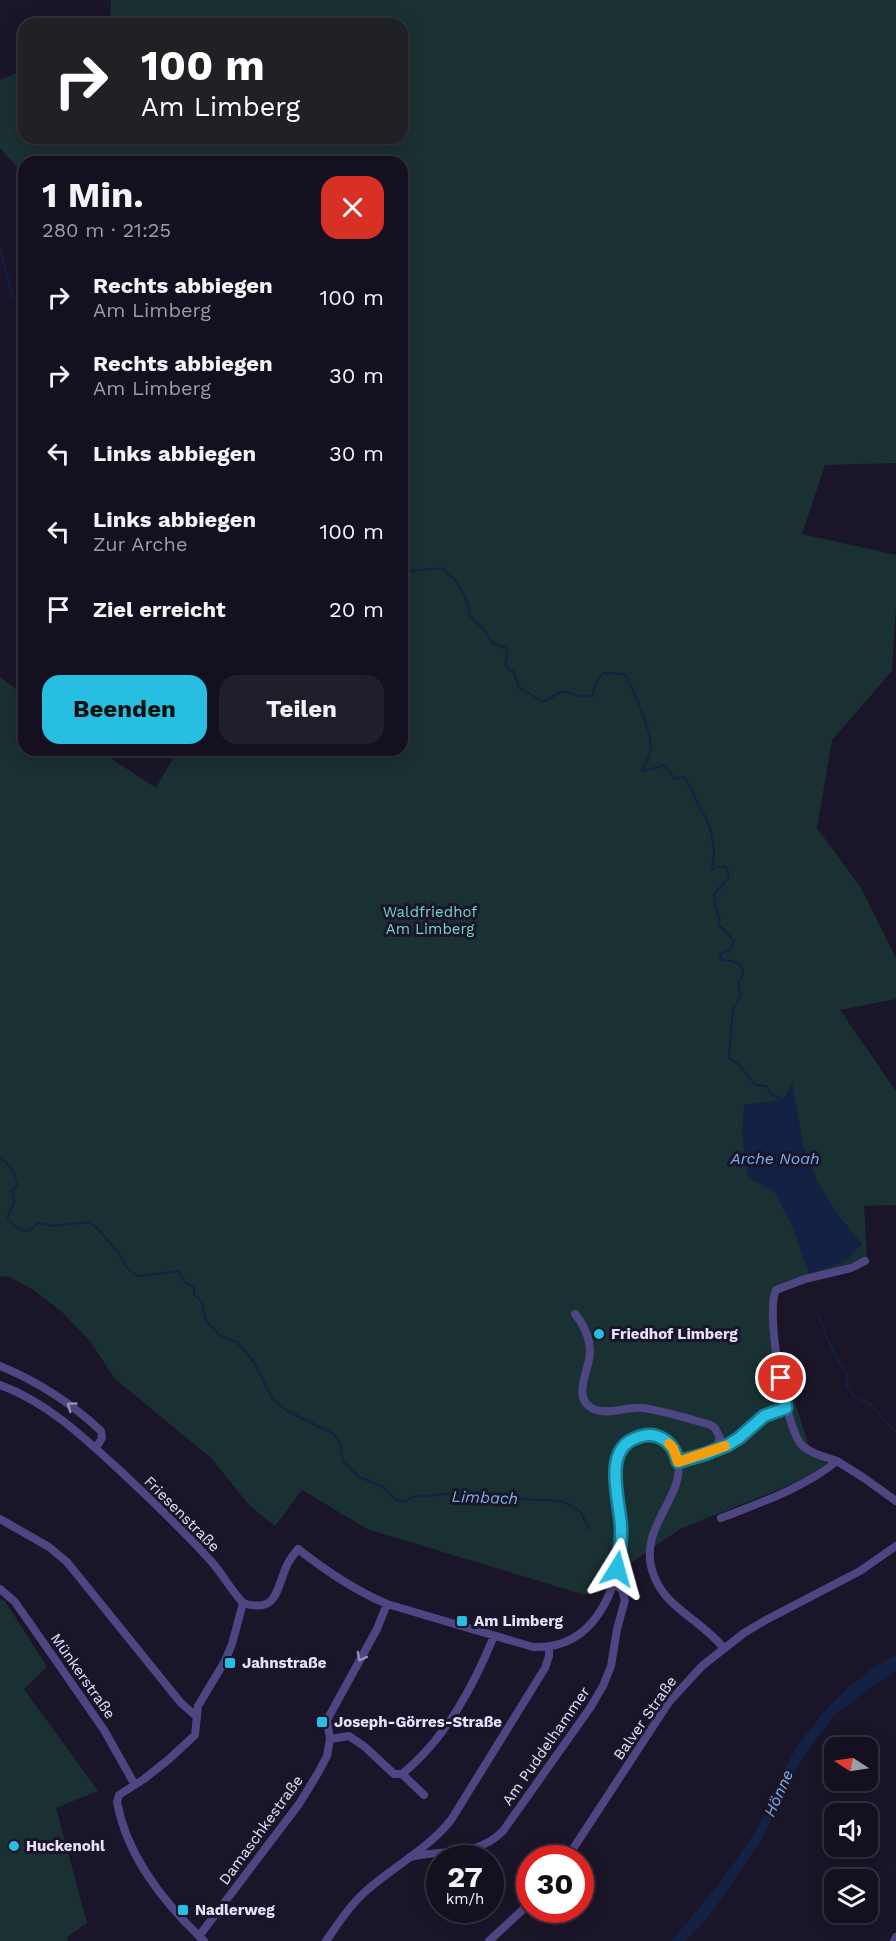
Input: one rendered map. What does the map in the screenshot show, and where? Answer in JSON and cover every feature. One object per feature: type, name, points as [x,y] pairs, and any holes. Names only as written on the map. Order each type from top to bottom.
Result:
[{"type":"street","points":[[865,1261],[851,1268],[805,1279],[776,1290],[772,1321],[786,1408],[791,1426],[802,1446],[837,1461],[896,1501]]},
{"type":"street","points":[[574,1314],[584,1327],[590,1352],[582,1385],[583,1398],[587,1403],[596,1410],[617,1412],[642,1408],[711,1425],[720,1438],[716,1451]]},
{"type":"street","points":[[0,1366],[38,1383],[81,1413],[101,1431],[102,1438],[96,1448]]},
{"type":"street","name":"Friesenstraße","points":[[0,1385],[22,1394],[58,1416],[96,1448],[190,1538],[243,1603]]},
{"type":"street","points":[[678,1462],[716,1451],[739,1438],[764,1416],[786,1408]]},
{"type":"street","points":[[201,1939],[143,1870],[131,1846],[122,1820],[118,1798],[121,1793],[135,1785],[191,1740],[196,1730],[198,1706],[221,1669],[232,1644],[243,1603],[261,1606],[273,1600],[287,1564],[298,1549],[340,1580],[387,1605],[533,1647],[549,1647],[575,1639],[591,1625],[604,1604],[617,1569],[621,1539],[615,1474],[616,1461],[626,1443],[633,1438],[657,1437],[673,1448],[678,1462],[677,1482],[652,1537],[650,1551],[653,1573],[663,1594],[724,1648]]},
{"type":"street","points":[[720,1518],[791,1491],[837,1461]]},
{"type":"street","points":[[0,1519],[49,1546],[67,1562],[181,1702],[196,1716]]},
{"type":"street","name":"Balver Straße","points":[[576,1845],[669,1702],[688,1680],[724,1648],[766,1620],[860,1571],[896,1546]]},
{"type":"street","name":"Am Puddelhammer","points":[[410,1857],[474,1849],[490,1842],[503,1831],[603,1686],[611,1666],[616,1629],[625,1600],[622,1590],[613,1582]]},
{"type":"street","name":"Münkerstraße","points":[[0,1589],[15,1602],[104,1730],[135,1785]]},
{"type":"street","name":"Damaschkestraße","points":[[201,1939],[308,1790],[327,1755],[330,1739],[327,1720],[387,1605]]},
{"type":"street","points":[[402,1774],[441,1734],[455,1713],[473,1683],[494,1636]]},
{"type":"street","points":[[326,1941],[348,1910],[366,1891],[433,1840],[451,1820],[545,1668],[549,1647]]},
{"type":"street","points":[[330,1739],[349,1736],[394,1774],[402,1774],[424,1795]]},
{"type":"street","points":[[489,1941],[516,1916]]},
{"type":"green space","name":"Waldfriedhof Am Limberg","points":[[111,0],[896,0],[896,463],[825,465],[802,534],[896,555],[896,608],[892,671],[832,740],[817,828],[861,888],[896,958],[896,999],[840,1010],[896,1091],[896,1205],[864,1206],[867,1258],[772,1289],[780,1355],[809,1446],[827,1463],[803,1480],[680,1529],[585,1595],[367,1529],[302,1490],[275,1526],[250,1506],[211,1458],[115,1379],[90,1341],[61,1311],[32,1289],[10,1277],[0,1276],[0,677],[18,690],[18,756],[107,756],[156,788],[175,756],[408,756],[408,156],[18,156],[18,168],[0,148],[0,80],[18,72],[18,144],[408,144],[408,18],[110,18]],"holes":[[[792,1084],[803,1146],[819,1185],[838,1215],[862,1244],[810,1274],[797,1235],[778,1195],[742,1132],[745,1105],[784,1100]]]},
{"type":"green space","points":[[0,1599],[5,1601],[47,1667],[24,1689],[98,1791],[56,1808],[87,1923],[67,1937],[68,1941],[0,1941]]},
{"type":"water","name":"Arche Noah","points":[[792,1083],[803,1146],[819,1185],[838,1215],[862,1244],[844,1262],[809,1274],[797,1235],[778,1195],[748,1177],[744,1150],[744,1105],[784,1100]]},
{"type":"water","name":"Hönne","points":[[896,1655],[896,1671],[835,1715],[801,1759],[761,1841],[710,1915],[685,1941],[671,1941],[745,1847],[764,1815],[785,1768],[811,1728],[850,1686]]},
{"type":"waterway","points":[[0,248],[13,298],[18,303]]},
{"type":"waterway","points":[[408,572],[442,568],[448,573],[465,596],[470,617],[483,628],[492,643],[506,648],[505,663],[508,669],[514,672],[519,687],[543,702],[563,691],[580,696],[592,696],[596,683],[603,673],[625,674],[649,734],[650,752],[642,769],[644,771],[665,765],[675,779],[685,777],[711,831],[714,852],[712,869],[722,866],[727,868],[729,877],[714,894],[715,907],[720,920],[718,924],[734,941],[730,950],[721,953],[720,959],[741,965],[743,975],[738,982],[741,996],[733,1008],[729,1059],[738,1063],[755,1085],[766,1086],[772,1095],[784,1100],[784,1103]]},
{"type":"waterway","name":"Limbach","points":[[0,1159],[10,1166],[17,1185],[12,1191],[14,1204],[7,1220],[21,1230],[29,1231],[38,1223],[54,1226],[88,1222],[96,1227],[134,1274],[140,1276],[179,1271],[185,1283],[194,1287],[194,1294],[202,1302],[205,1318],[210,1325],[219,1335],[237,1342],[254,1362],[272,1398],[284,1409],[334,1434],[340,1442],[343,1461],[359,1477],[381,1486],[398,1501],[405,1501],[412,1497],[478,1493],[567,1503],[581,1512],[589,1529]]},
{"type":"waterway","points":[[778,1196],[790,1220]]},
{"type":"waterway","points":[[794,1228],[807,1265]]},
{"type":"waterway","points":[[818,1315],[834,1354],[847,1374],[847,1385],[853,1396],[870,1404],[896,1432]]},
{"type":"slow traffic","points":[[669,1444],[678,1462],[725,1446]]},
{"type":"place","name":"Friedhof Limberg","points":[[599,1334]]},
{"type":"place","name":"Am Limberg","points":[[462,1621]]},
{"type":"place","name":"Jahnstraße","points":[[230,1663]]},
{"type":"place","name":"Joseph-Görres-Straße","points":[[322,1722]]},
{"type":"place","name":"Huckenohl","points":[[14,1846]]},
{"type":"place","name":"Nadlerweg","points":[[183,1910]]},
{"type":"route","points":[[617,1569],[621,1528],[615,1474],[616,1461],[626,1443],[633,1438],[650,1435],[664,1439],[673,1448],[678,1462],[716,1451],[739,1438],[768,1413],[786,1408],[781,1378]]}]
